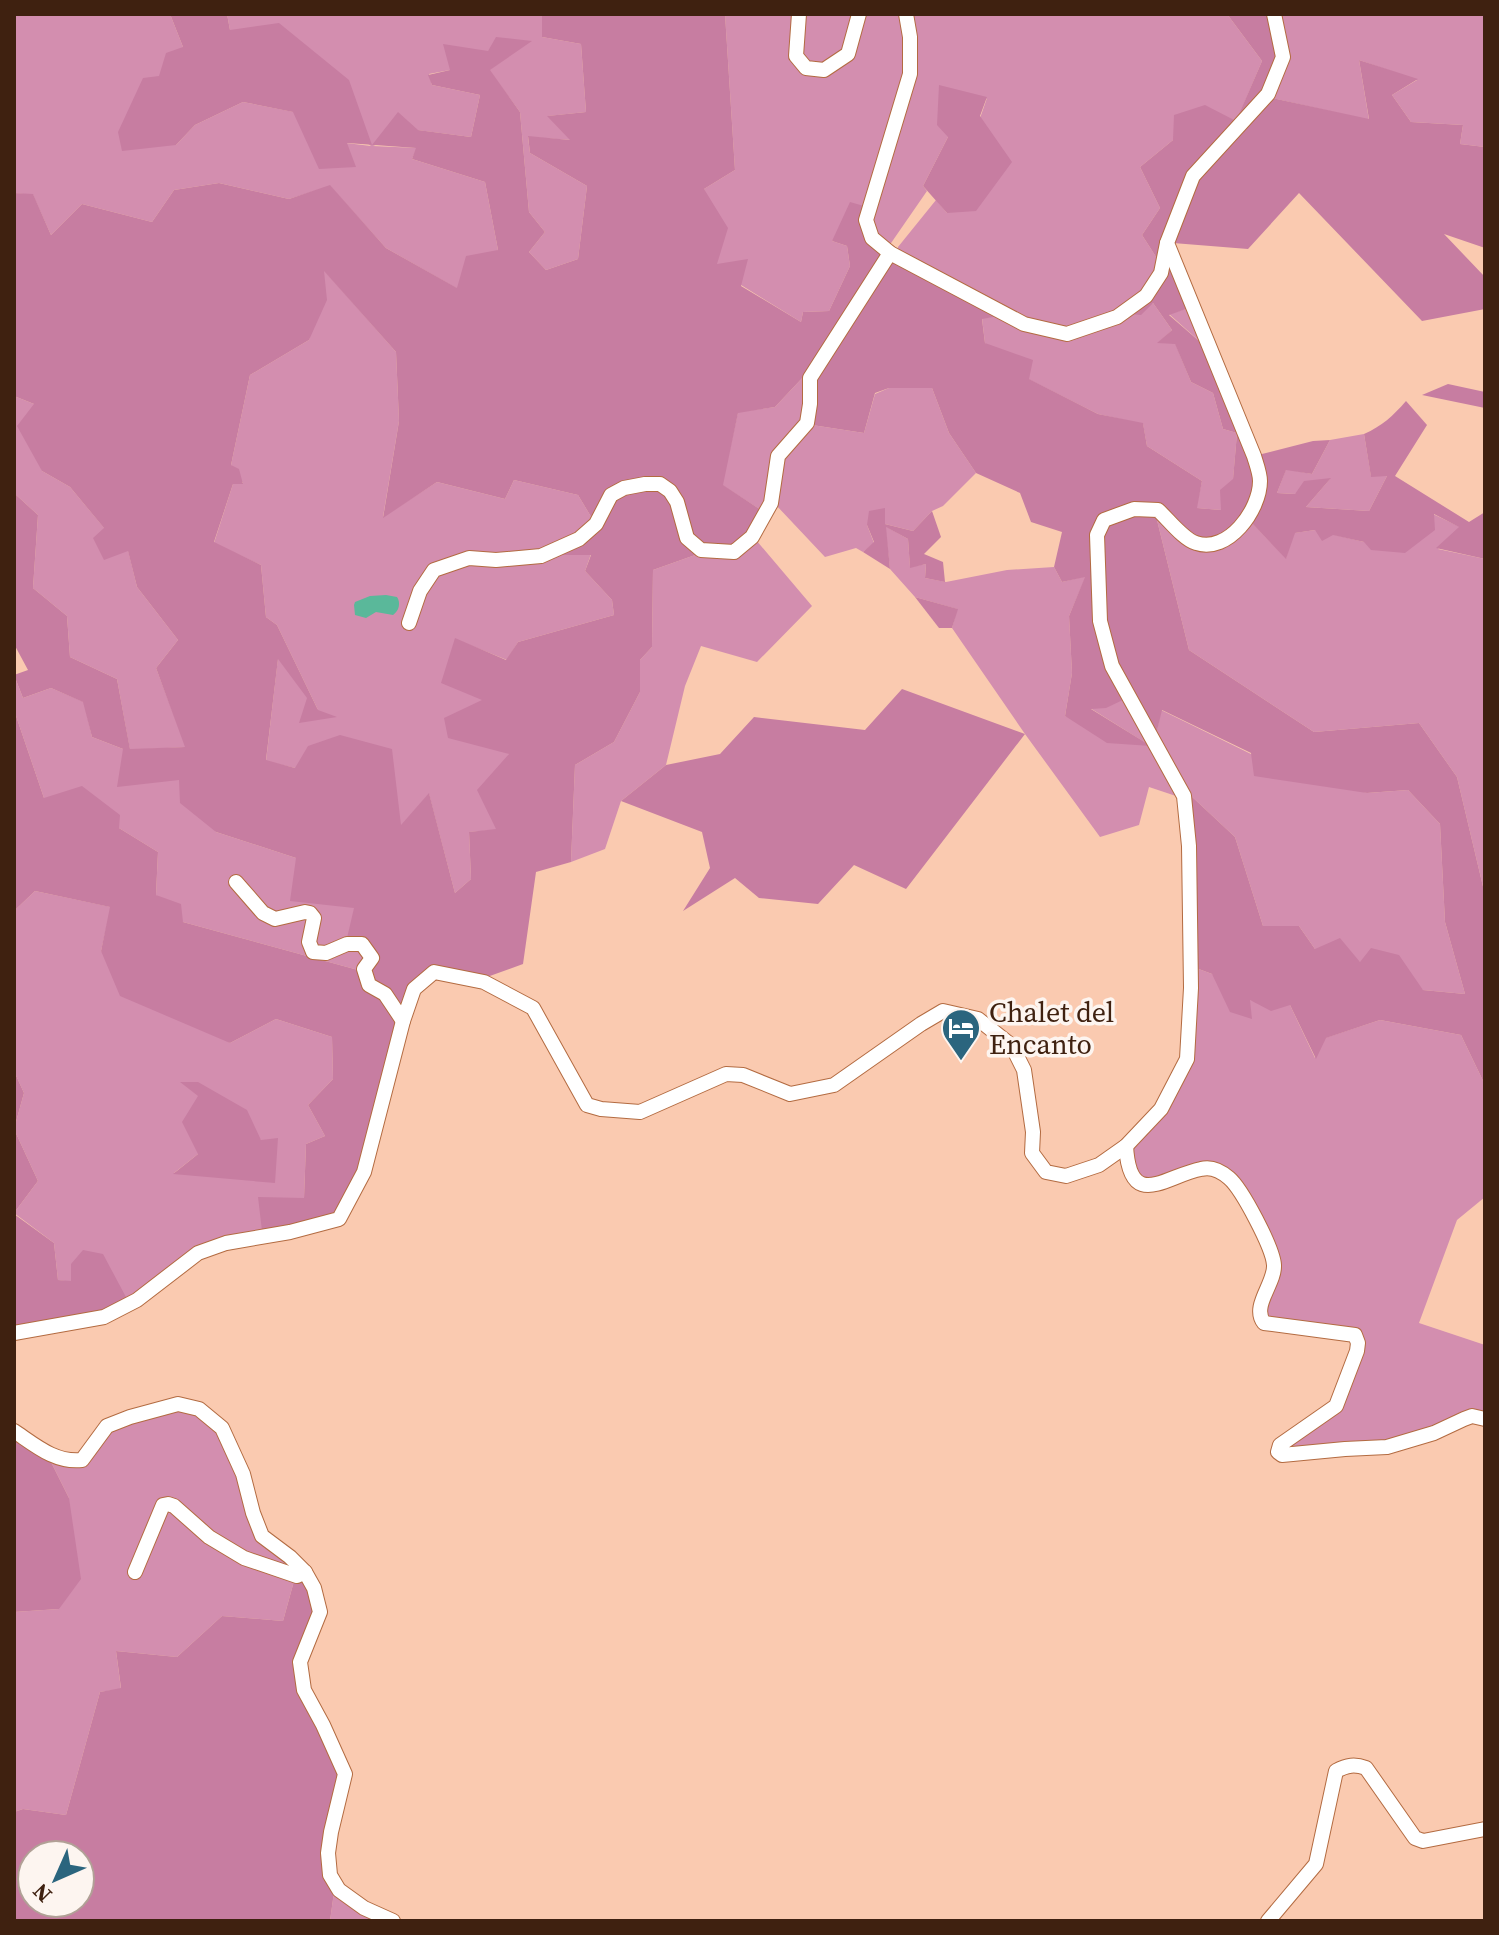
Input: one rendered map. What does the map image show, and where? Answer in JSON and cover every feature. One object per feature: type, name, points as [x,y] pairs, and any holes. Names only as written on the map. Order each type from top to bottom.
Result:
[{"type":"street","points":[[799,14],[796,56],[806,68],[824,70],[848,54],[859,14]]},
{"type":"street","points":[[906,14],[910,37],[910,74],[866,220],[872,238],[890,253],[1024,324],[1067,334],[1117,317],[1146,296],[1161,273],[1167,243],[1193,176],[1268,94],[1283,57],[1274,14]]},
{"type":"street","points":[[14,1333],[104,1317],[137,1300],[198,1253],[226,1243],[290,1232],[339,1219],[364,1172],[414,989],[434,972],[484,982],[533,1008],[587,1105],[601,1109],[640,1112],[726,1074],[743,1075],[790,1094],[834,1085],[943,1011],[978,1019],[1012,1046],[1024,1070],[1033,1132],[1032,1153],[1046,1172],[1066,1176],[1099,1165],[1126,1146],[1161,1109],[1187,1059],[1191,988],[1189,846],[1184,796],[1112,666],[1100,621],[1097,535],[1104,520],[1134,509],[1158,510],[1192,543],[1208,546],[1225,541],[1247,518],[1260,481],[1254,456],[1167,243]]},
{"type":"street","points":[[409,623],[420,591],[434,570],[469,558],[496,560],[541,556],[579,539],[596,524],[611,495],[624,488],[660,484],[670,491],[677,502],[687,538],[701,550],[734,552],[752,537],[771,503],[778,456],[807,423],[810,378],[890,253]]},
{"type":"street","points":[[236,882],[263,913],[275,919],[310,913],[314,918],[309,942],[313,952],[326,953],[347,944],[362,944],[372,958],[364,969],[369,985],[385,994],[403,1021]]},
{"type":"street","points":[[1126,1146],[1129,1170],[1136,1180],[1148,1186],[1202,1168],[1223,1173],[1234,1182],[1256,1220],[1274,1262],[1273,1275],[1259,1309],[1264,1323],[1355,1335],[1357,1351],[1336,1406],[1280,1445],[1278,1452],[1282,1455],[1387,1447],[1434,1433],[1472,1416],[1485,1419]]},
{"type":"street","points":[[14,1431],[52,1456],[69,1461],[82,1460],[107,1426],[178,1404],[199,1409],[222,1428],[243,1474],[262,1536],[305,1572],[314,1588],[320,1612],[300,1662],[304,1690],[345,1774],[331,1832],[328,1853],[330,1875],[339,1890],[364,1908],[393,1921]]},
{"type":"street","points":[[135,1572],[163,1505],[168,1504],[209,1537],[244,1558],[297,1576],[305,1572]]},
{"type":"street","points":[[1268,1921],[1316,1864],[1336,1771],[1345,1766],[1366,1768],[1415,1838],[1423,1841],[1485,1829]]},
{"type":"shaded area","points":[[14,14],[170,14],[183,47],[176,145],[195,125],[243,102],[294,112],[355,167],[346,143],[371,146],[230,30],[227,14],[542,14],[542,37],[581,44],[586,112],[548,116],[571,140],[528,137],[530,153],[587,186],[578,259],[546,270],[529,252],[545,232],[529,212],[520,112],[489,70],[530,41],[488,51],[450,70],[429,74],[432,85],[480,95],[471,137],[417,130],[373,146],[417,148],[412,159],[485,182],[498,250],[458,289],[386,248],[330,186],[289,199],[219,183],[174,190],[152,222],[82,204],[51,235],[33,195],[14,193]]},
{"type":"shaded area","points":[[170,14],[227,14],[230,30],[279,23],[349,80],[372,145],[347,143],[356,167],[319,169],[293,112],[243,102],[195,125],[176,145],[122,151],[118,132],[143,78],[159,76],[166,53],[183,47]]},
{"type":"shaded area","points":[[542,14],[725,14],[735,170],[704,189],[728,228],[717,264],[748,259],[741,286],[801,322],[803,312],[829,311],[850,266],[847,246],[832,241],[850,202],[864,206],[864,234],[883,254],[806,374],[775,407],[738,413],[723,485],[761,510],[748,533],[732,547],[710,546],[695,540],[675,489],[668,483],[651,478],[621,483],[606,492],[593,520],[578,495],[514,480],[505,499],[437,482],[383,518],[399,421],[396,352],[324,271],[327,300],[309,340],[250,375],[231,465],[239,469],[243,484],[233,484],[214,542],[261,565],[266,617],[277,625],[318,710],[337,717],[299,723],[307,698],[278,659],[266,760],[295,768],[308,746],[340,735],[392,749],[401,825],[429,793],[455,893],[471,879],[469,832],[496,829],[477,790],[509,754],[448,738],[444,718],[482,700],[441,683],[455,638],[506,660],[518,642],[614,615],[612,600],[585,571],[591,555],[556,555],[593,534],[601,526],[613,501],[627,491],[650,488],[668,496],[680,538],[698,554],[653,570],[652,647],[640,660],[640,692],[614,742],[575,765],[571,862],[536,872],[523,964],[487,977],[431,967],[409,986],[401,1009],[389,990],[374,981],[370,970],[379,959],[365,940],[347,938],[354,908],[290,901],[296,858],[216,832],[180,803],[179,780],[117,787],[123,749],[92,737],[83,702],[51,688],[23,698],[14,675],[28,670],[14,644],[14,493],[38,515],[33,588],[67,616],[70,657],[117,679],[130,749],[185,747],[156,668],[178,640],[137,587],[128,551],[104,560],[93,538],[104,528],[70,487],[42,471],[17,426],[34,404],[14,396],[14,193],[33,194],[51,235],[82,204],[152,222],[174,190],[219,183],[289,199],[330,185],[386,248],[457,288],[466,256],[498,250],[485,182],[412,159],[416,148],[372,145],[398,112],[418,130],[471,137],[480,95],[432,85],[428,75],[450,70],[443,44],[488,51],[496,37],[532,41],[490,70],[520,112],[529,212],[545,232],[529,252],[546,270],[578,259],[587,186],[530,153],[528,136],[570,140],[547,116],[586,112],[581,44],[542,37]]},
{"type":"shaded area","points":[[725,14],[794,14],[804,73],[852,57],[865,14],[900,14],[905,38],[905,74],[864,206],[832,241],[847,246],[850,266],[829,311],[803,312],[801,322],[741,285],[716,264],[704,189],[735,170]]},
{"type":"shaded area","points":[[804,14],[854,14],[844,51],[824,65],[809,63],[801,54]]},
{"type":"shaded area","points":[[911,14],[1227,14],[1262,61],[1236,122],[1173,140],[1140,167],[1160,208],[1142,235],[1158,260],[1156,271],[1142,293],[1115,313],[1067,328],[1026,319],[898,252],[898,247],[936,200],[947,213],[987,98],[948,137],[923,186],[927,191],[889,246],[876,235],[871,220],[915,75]]},
{"type":"shaded area","points":[[1227,14],[1269,14],[1277,56],[1263,92],[1189,173],[1158,260],[1142,235],[1160,208],[1140,167],[1173,140],[1174,115],[1205,105],[1236,121],[1262,61]]},
{"type":"shaded area","points":[[1279,14],[1485,14],[1485,147],[1460,144],[1463,125],[1411,122],[1392,95],[1417,80],[1359,60],[1369,120],[1272,98]]},
{"type":"shaded area","points":[[1359,60],[1418,79],[1392,95],[1411,122],[1463,125],[1460,144],[1485,147],[1485,248],[1444,234],[1485,277],[1485,309],[1422,321],[1299,193],[1248,249],[1173,243],[1197,178],[1272,98],[1369,119]]},
{"type":"shaded area","points":[[939,85],[987,97],[980,116],[1012,162],[976,211],[947,213],[923,186],[948,137],[937,125]]},
{"type":"shaded area","points":[[892,260],[999,316],[982,319],[985,343],[1033,360],[1029,379],[1098,414],[1143,423],[1147,446],[1202,481],[1197,508],[1221,510],[1220,490],[1233,479],[1237,433],[1223,429],[1213,393],[1191,382],[1175,344],[1157,343],[1172,330],[1153,303],[1141,315],[1130,314],[1169,260],[1189,308],[1169,315],[1206,347],[1250,457],[1255,481],[1243,514],[1223,536],[1207,540],[1195,538],[1160,505],[1100,516],[1094,621],[1125,699],[1106,708],[1091,709],[1151,746],[1107,743],[1065,716],[1072,673],[1069,616],[1085,577],[1062,582],[1054,567],[1062,532],[1031,522],[1020,493],[976,473],[949,433],[932,388],[889,388],[875,393],[864,433],[812,425],[816,377]]},
{"type":"shaded area","points":[[323,269],[396,352],[399,421],[383,517],[437,482],[505,499],[514,480],[578,495],[593,520],[576,534],[539,551],[431,565],[425,593],[437,574],[470,564],[591,554],[585,571],[612,600],[614,615],[518,642],[507,660],[455,639],[509,754],[496,830],[469,832],[471,879],[455,893],[429,794],[401,827],[295,768],[266,761],[278,658],[318,710],[277,625],[266,617],[261,565],[214,543],[233,484],[243,483],[231,465],[250,375],[309,340]]},
{"type":"shaded area","points":[[1153,303],[1172,330],[1158,343],[1175,343],[1191,382],[1213,393],[1223,429],[1237,433],[1233,480],[1221,510],[1196,508],[1202,481],[1147,446],[1143,424],[1098,414],[1028,379],[985,343],[982,318],[999,316],[1067,339]]},
{"type":"shaded area","points":[[1189,308],[1206,347],[1169,314]]},
{"type":"shaded area","points":[[806,374],[802,421],[773,453],[766,502],[761,510],[722,485],[738,412],[775,407]]},
{"type":"shaded area","points":[[1448,384],[1485,392],[1485,408],[1422,395]]},
{"type":"shaded area","points":[[889,388],[932,388],[949,433],[976,473],[913,531],[885,524],[867,525],[874,543],[863,552],[856,548],[825,557],[776,505],[783,458],[812,425],[864,433],[875,394]]},
{"type":"shaded area","points":[[14,396],[34,404],[42,471],[70,487],[105,529],[128,550],[137,587],[178,640],[156,668],[186,747],[130,750],[117,679],[70,657],[67,616],[33,588],[38,515],[14,493]]},
{"type":"shaded area","points":[[1406,401],[1427,425],[1395,476],[1469,522],[1485,512],[1485,559],[1436,548],[1459,527],[1434,514],[1435,530],[1405,553],[1371,550],[1364,542],[1333,535],[1322,541],[1315,530],[1295,533],[1286,559],[1247,518],[1255,501],[1254,456],[1313,441],[1330,440],[1312,474],[1286,470],[1277,493],[1295,494],[1304,481],[1331,478],[1306,507],[1369,511],[1387,476],[1371,477],[1364,434],[1387,420]]},
{"type":"shaded area","points":[[1364,434],[1371,476],[1387,476],[1369,511],[1306,507],[1330,479],[1295,494],[1277,493],[1286,469],[1312,474],[1330,440]]},
{"type":"shaded area","points":[[885,508],[885,524],[913,531],[932,511],[941,537],[924,554],[943,562],[945,582],[925,578],[926,564],[910,568],[908,539],[886,527],[890,569],[863,552],[874,542],[867,525],[869,511]]},
{"type":"shaded area","points":[[1135,514],[1156,516],[1189,650],[1314,732],[1419,723],[1457,777],[1485,895],[1485,1085],[1461,1035],[1380,1020],[1326,1038],[1316,1059],[1290,1005],[1271,1011],[1250,1000],[1252,1019],[1230,1012],[1212,974],[1196,968],[1189,794],[1235,837],[1263,926],[1299,926],[1315,949],[1340,938],[1360,962],[1371,948],[1399,955],[1423,990],[1465,994],[1445,922],[1440,824],[1408,790],[1367,793],[1254,776],[1251,753],[1162,710],[1156,735],[1117,664],[1105,620],[1103,536],[1108,524]]},
{"type":"shaded area","points":[[1433,514],[1460,527],[1438,549],[1485,559],[1485,895],[1457,777],[1419,723],[1314,732],[1189,650],[1156,516],[1247,518],[1286,558],[1294,533],[1315,530],[1364,542]]},
{"type":"shaded area","points":[[885,526],[908,539],[910,567],[926,564],[925,578],[946,582],[1007,570],[1054,567],[1062,582],[1086,576],[1069,616],[1072,673],[1065,716],[1149,745],[1090,708],[1125,699],[1179,797],[1149,787],[1139,825],[1100,837],[952,628],[957,609],[915,597],[890,569]]},
{"type":"shaded area","points":[[756,540],[812,606],[757,662],[701,646],[685,686],[666,765],[621,801],[605,849],[571,862],[575,765],[614,742],[640,692],[640,660],[652,647],[653,570],[698,554]]},
{"type":"shaded area","points":[[386,595],[398,599],[398,609],[393,615],[376,612],[366,618],[355,615],[355,602],[370,596]]},
{"type":"shaded area","points":[[915,597],[958,609],[952,628],[939,628]]},
{"type":"shaded area","points":[[14,675],[23,698],[51,688],[84,702],[92,737],[123,749],[180,780],[216,832],[296,858],[354,908],[379,959],[358,970],[183,922],[156,895],[158,852],[119,828],[44,798],[14,710]]},
{"type":"shaded area","points":[[902,689],[1025,734],[906,889],[854,865],[818,904],[759,898],[735,878],[683,911],[710,868],[702,832],[621,801],[666,765],[720,754],[754,717],[865,730]]},
{"type":"shaded area","points":[[14,710],[44,798],[82,786],[120,815],[119,828],[158,852],[156,895],[181,904],[183,922],[358,970],[397,1022],[359,1169],[335,1214],[262,1231],[258,1197],[304,1198],[306,1144],[325,1136],[308,1105],[333,1079],[332,1037],[276,1019],[230,1043],[120,996],[101,951],[110,907],[35,891],[14,911]]},
{"type":"shaded area","points":[[1161,710],[1251,754],[1367,793],[1408,790],[1440,824],[1445,922],[1465,994],[1423,990],[1360,962],[1315,949],[1299,926],[1263,926],[1235,837],[1189,794],[1156,735]]},
{"type":"shaded area","points":[[35,891],[111,907],[101,951],[230,1043],[276,1019],[332,1037],[333,1079],[308,1105],[325,1136],[306,1144],[304,1198],[262,1231],[225,1238],[127,1299],[58,1280],[54,1243],[14,1213],[38,1181],[14,1129],[24,1093],[14,1071],[14,911]],"holes":[[[181,1082],[261,1140],[174,1173],[198,1154],[199,1096]]]},
{"type":"shaded area","points":[[1196,968],[1212,974],[1250,1000],[1290,1005],[1315,1058],[1325,1038],[1380,1020],[1461,1035],[1485,1085],[1485,1197],[1457,1220],[1419,1323],[1485,1345],[1485,1413],[1386,1442],[1283,1449],[1341,1410],[1363,1352],[1363,1342],[1264,1315],[1279,1277],[1226,1168],[1148,1180],[1139,1175],[1135,1167],[1132,1148],[1192,1061]]},
{"type":"shaded area","points":[[14,1071],[24,1093],[14,1129]]},
{"type":"shaded area","points":[[180,1082],[198,1082],[247,1110],[261,1140],[278,1138],[275,1183],[173,1174],[198,1154],[182,1122],[198,1096]]},
{"type":"shaded area","points":[[14,1129],[38,1181],[14,1213]]},
{"type":"shaded area","points":[[14,1214],[54,1243],[58,1280],[71,1281],[71,1264],[83,1250],[103,1254],[127,1299],[102,1312],[14,1327]]},
{"type":"shaded area","points":[[179,1409],[198,1415],[218,1431],[238,1476],[248,1514],[297,1570],[283,1621],[222,1616],[177,1657],[116,1651],[121,1689],[100,1692],[66,1815],[23,1809],[14,1812],[14,1612],[59,1609],[69,1498],[50,1460],[68,1466],[110,1430]]},
{"type":"shaded area","points":[[14,1437],[50,1460],[69,1498],[81,1579],[59,1609],[14,1612]]},
{"type":"shaded area","points":[[303,1579],[309,1589],[314,1612],[294,1661],[339,1774],[325,1831],[334,1892],[330,1921],[14,1921],[14,1812],[23,1809],[66,1815],[100,1692],[121,1688],[116,1651],[177,1657],[222,1616],[283,1621],[294,1581]]},
{"type":"shaded area","points":[[334,1892],[381,1921],[330,1921]]},
{"type":"place","name":"Chalet del Encanto","points":[[961,1062]]}]
